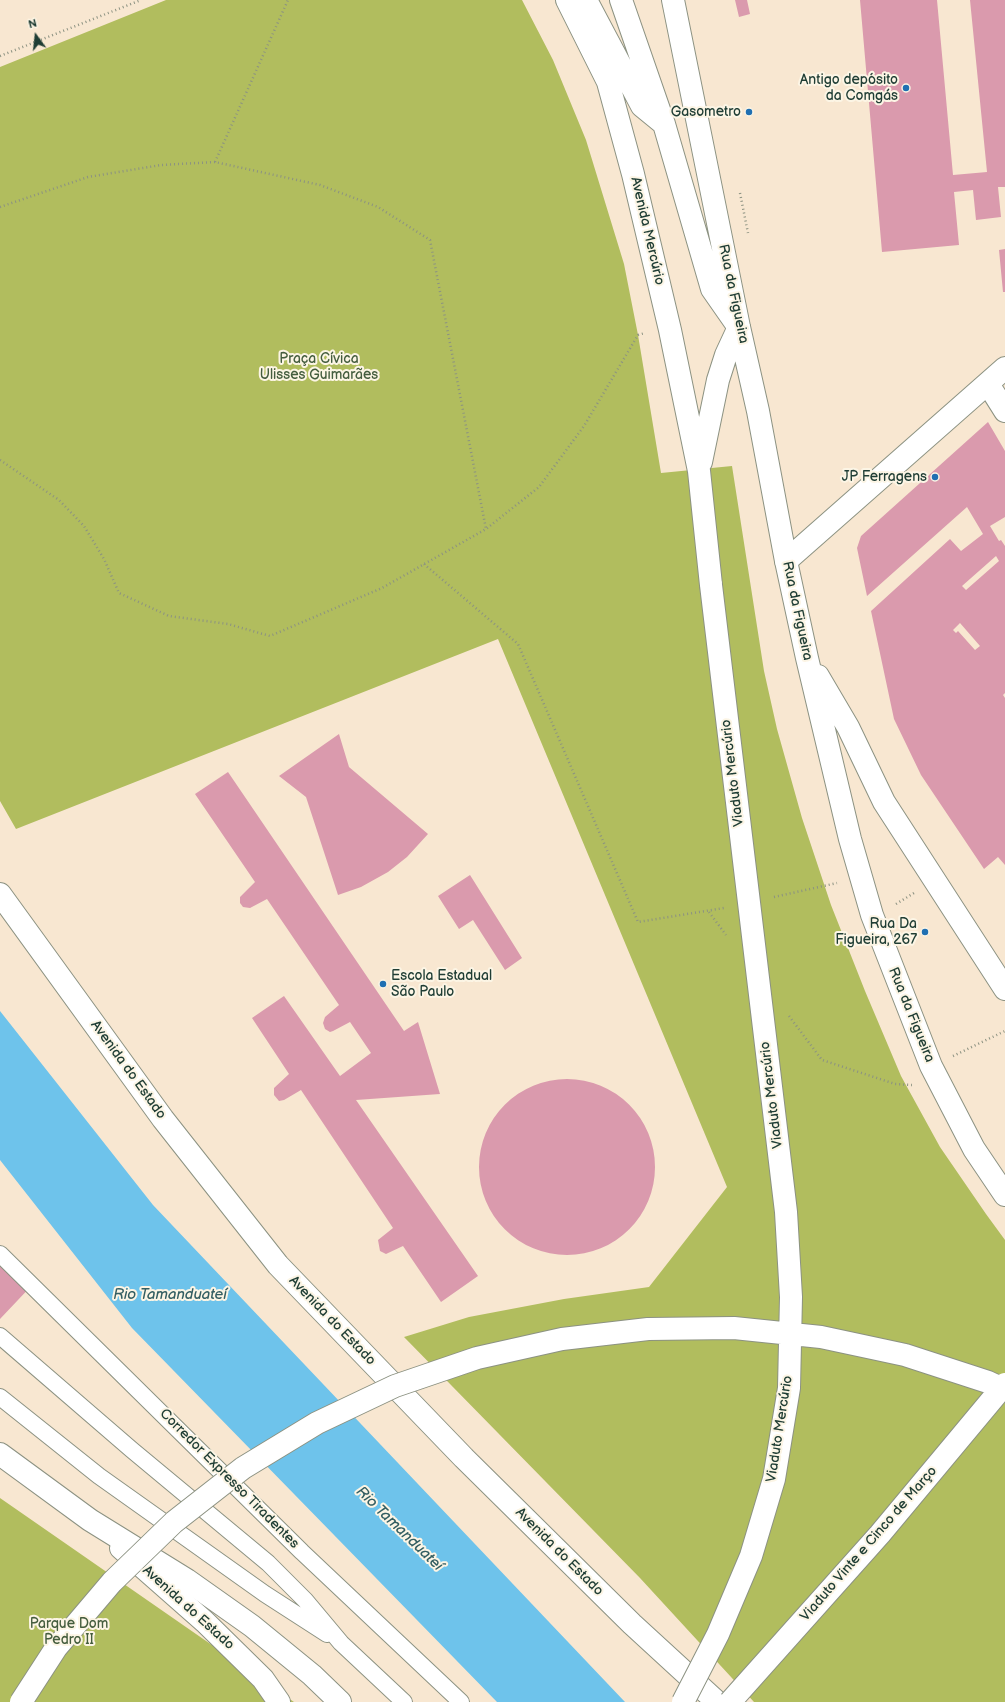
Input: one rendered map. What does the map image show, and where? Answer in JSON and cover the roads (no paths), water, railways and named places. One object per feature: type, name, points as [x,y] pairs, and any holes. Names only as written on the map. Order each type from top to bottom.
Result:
[{"type":"main road","name":"Avenida Mercúrio","points":[[567,0],[608,82],[633,174],[670,330],[699,471]]},
{"type":"main road","points":[[586,0],[642,106],[664,124]]},
{"type":"main road","points":[[621,0],[664,124],[712,289],[739,327],[726,356],[718,380],[699,471]]},
{"type":"main road","name":"Rua da Figueira","points":[[673,0],[739,327],[758,411],[786,560],[842,809],[874,919],[934,1071],[974,1149],[1005,1195]]},
{"type":"main road","points":[[786,560],[1005,368]]},
{"type":"main road","points":[[988,384],[1005,411]]},
{"type":"main road","name":"Viaduto Mercúrio","points":[[683,1702],[715,1641],[751,1556],[774,1479],[789,1388],[791,1297],[786,1212],[712,593],[699,471]]},
{"type":"main road","points":[[807,658],[848,727],[884,802],[1005,989]]},
{"type":"main road","name":"Avenida do Estado","points":[[0,894],[163,1119],[278,1265],[464,1458],[632,1624],[717,1702]]},
{"type":"main road","points":[[21,1702],[56,1648],[112,1582],[174,1522],[243,1468],[317,1423],[388,1390],[477,1358],[562,1339],[648,1329],[734,1328],[821,1337],[905,1356],[988,1382],[1005,1390]]},
{"type":"main road","name":"Viaduto Vinte e Cinco de Março","points":[[730,1702],[880,1534],[1005,1384]]},
{"type":"main road","name":"Avenida do Estado","points":[[0,1454],[90,1520],[187,1580],[252,1626],[312,1676],[340,1702]]},
{"type":"main road","name":"Avenida do Estado","points":[[90,1520],[205,1622],[263,1679],[279,1702]]},
{"type":"lane","name":"Corredor Expresso Tiradentes","points":[[0,1254],[302,1552],[461,1702]]},
{"type":"lane","points":[[0,1336],[132,1450],[268,1563],[305,1600],[341,1643],[404,1702]]},
{"type":"lane","points":[[0,1397],[99,1476],[266,1594],[341,1643]]},
{"type":"water","name":"Rio Tamanduateí","points":[[0,1011],[153,1205],[625,1702],[497,1702],[132,1328],[0,1160]]},
{"type":"place","name":"Antigo depósito da Comgás","points":[[906,88]]},
{"type":"place","name":"Gasometro","points":[[749,112]]},
{"type":"place","name":"JP Ferragens","points":[[935,477]]},
{"type":"place","name":"Rua Da Figueira, 267","points":[[925,932]]},
{"type":"place","name":"Escola Estadual São Paulo","points":[[383,984]]},
{"type":"park label","name":"Praça Cívica Ulisses Guimarães","points":[[319,368]]},
{"type":"park label","name":"Parque Dom Pedro II","points":[[69,1632]]}]
